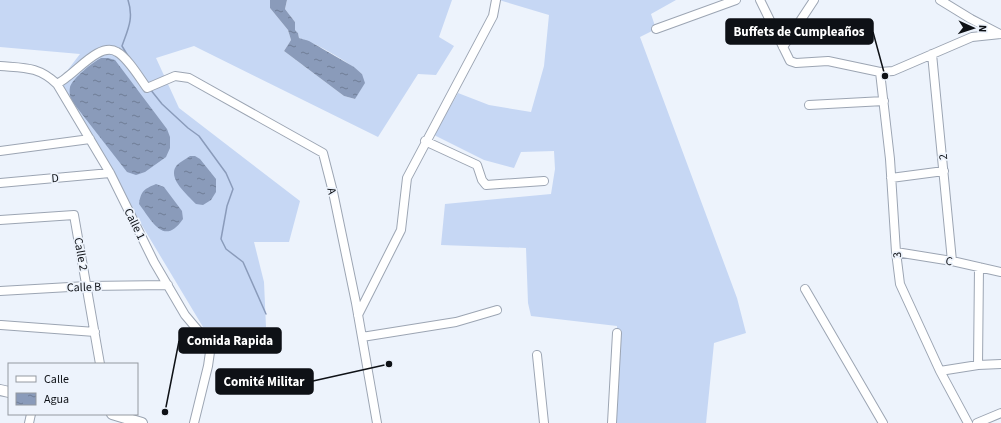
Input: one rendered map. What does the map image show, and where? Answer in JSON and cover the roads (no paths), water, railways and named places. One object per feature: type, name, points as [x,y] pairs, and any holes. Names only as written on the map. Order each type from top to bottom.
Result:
[{"type":"main road","points":[[114,415],[128,421],[142,423]]},
{"type":"street","points":[[358,315],[400,230],[407,178],[493,16],[496,0]]},
{"type":"street","points":[[656,29],[736,0]]},
{"type":"street","points":[[760,0],[782,47],[790,61],[796,63],[828,61],[880,72],[893,71],[972,37],[1001,35]]},
{"type":"street","points":[[782,47],[814,0]]},
{"type":"street","points":[[940,0],[1001,35]]},
{"type":"street","name":"A","points":[[57,84],[93,56],[104,51],[116,51],[123,57],[147,88],[175,76],[189,78],[323,153],[333,192],[358,315],[377,423]]},
{"type":"street","name":"2","points":[[932,54],[952,261]]},
{"type":"street","name":"Calle 1","points":[[0,66],[32,69],[48,76],[57,84],[110,173],[154,262],[185,315],[207,341],[210,352],[208,366],[194,423]]},
{"type":"street","name":"3","points":[[880,72],[884,101],[900,284],[940,371],[968,423]]},
{"type":"street","points":[[810,105],[884,101]]},
{"type":"street","points":[[0,151],[90,139]]},
{"type":"street","points":[[426,141],[477,166],[482,180],[486,185],[544,181]]},
{"type":"street","points":[[891,178],[944,171]]},
{"type":"street","name":"D","points":[[0,183],[110,173]]},
{"type":"street","name":"Calle 2","points":[[0,220],[74,215],[100,363]]},
{"type":"street","name":"C","points":[[896,252],[952,261],[1001,272]]},
{"type":"street","points":[[978,365],[979,267]]},
{"type":"street","name":"Calle B","points":[[0,291],[87,286],[168,285]]},
{"type":"street","points":[[805,289],[883,423]]},
{"type":"street","points":[[362,337],[456,322],[497,310]]},
{"type":"street","points":[[1,325],[95,332]]},
{"type":"street","points":[[612,423],[617,333]]},
{"type":"street","points":[[537,355],[544,423]]},
{"type":"street","points":[[940,371],[978,365],[1001,364]]},
{"type":"street","points":[[977,423],[1001,413]]},
{"type":"water","points":[[270,0],[287,0],[285,9],[295,22],[295,30],[298,33],[299,38],[309,41],[354,67],[362,74],[365,83],[355,99],[344,96],[284,51],[291,40],[288,30],[270,8]]},
{"type":"water","points":[[101,58],[115,60],[167,129],[170,137],[170,148],[166,157],[145,172],[136,175],[127,172],[71,100],[70,87],[72,83],[93,63]]},
{"type":"water","points":[[190,156],[195,156],[200,159],[216,179],[216,192],[211,200],[203,205],[196,204],[188,196],[179,186],[174,175],[174,170],[177,165]]},
{"type":"water","points":[[156,184],[164,187],[182,211],[183,219],[170,231],[164,231],[154,224],[139,204],[144,191]]},
{"type":"waterway","points":[[128,0],[130,6],[130,18],[122,46],[128,56]]},
{"type":"waterway","points":[[150,89],[162,104],[199,136],[226,173],[233,189],[227,206],[221,239],[226,249],[243,262],[266,314]]},
{"type":"place","name":"Buffets de Cumpleaños","points":[[885,76]]},
{"type":"place","name":"Comité Militar","points":[[389,364]]},
{"type":"place","name":"Comida Rapida","points":[[165,412]]}]
